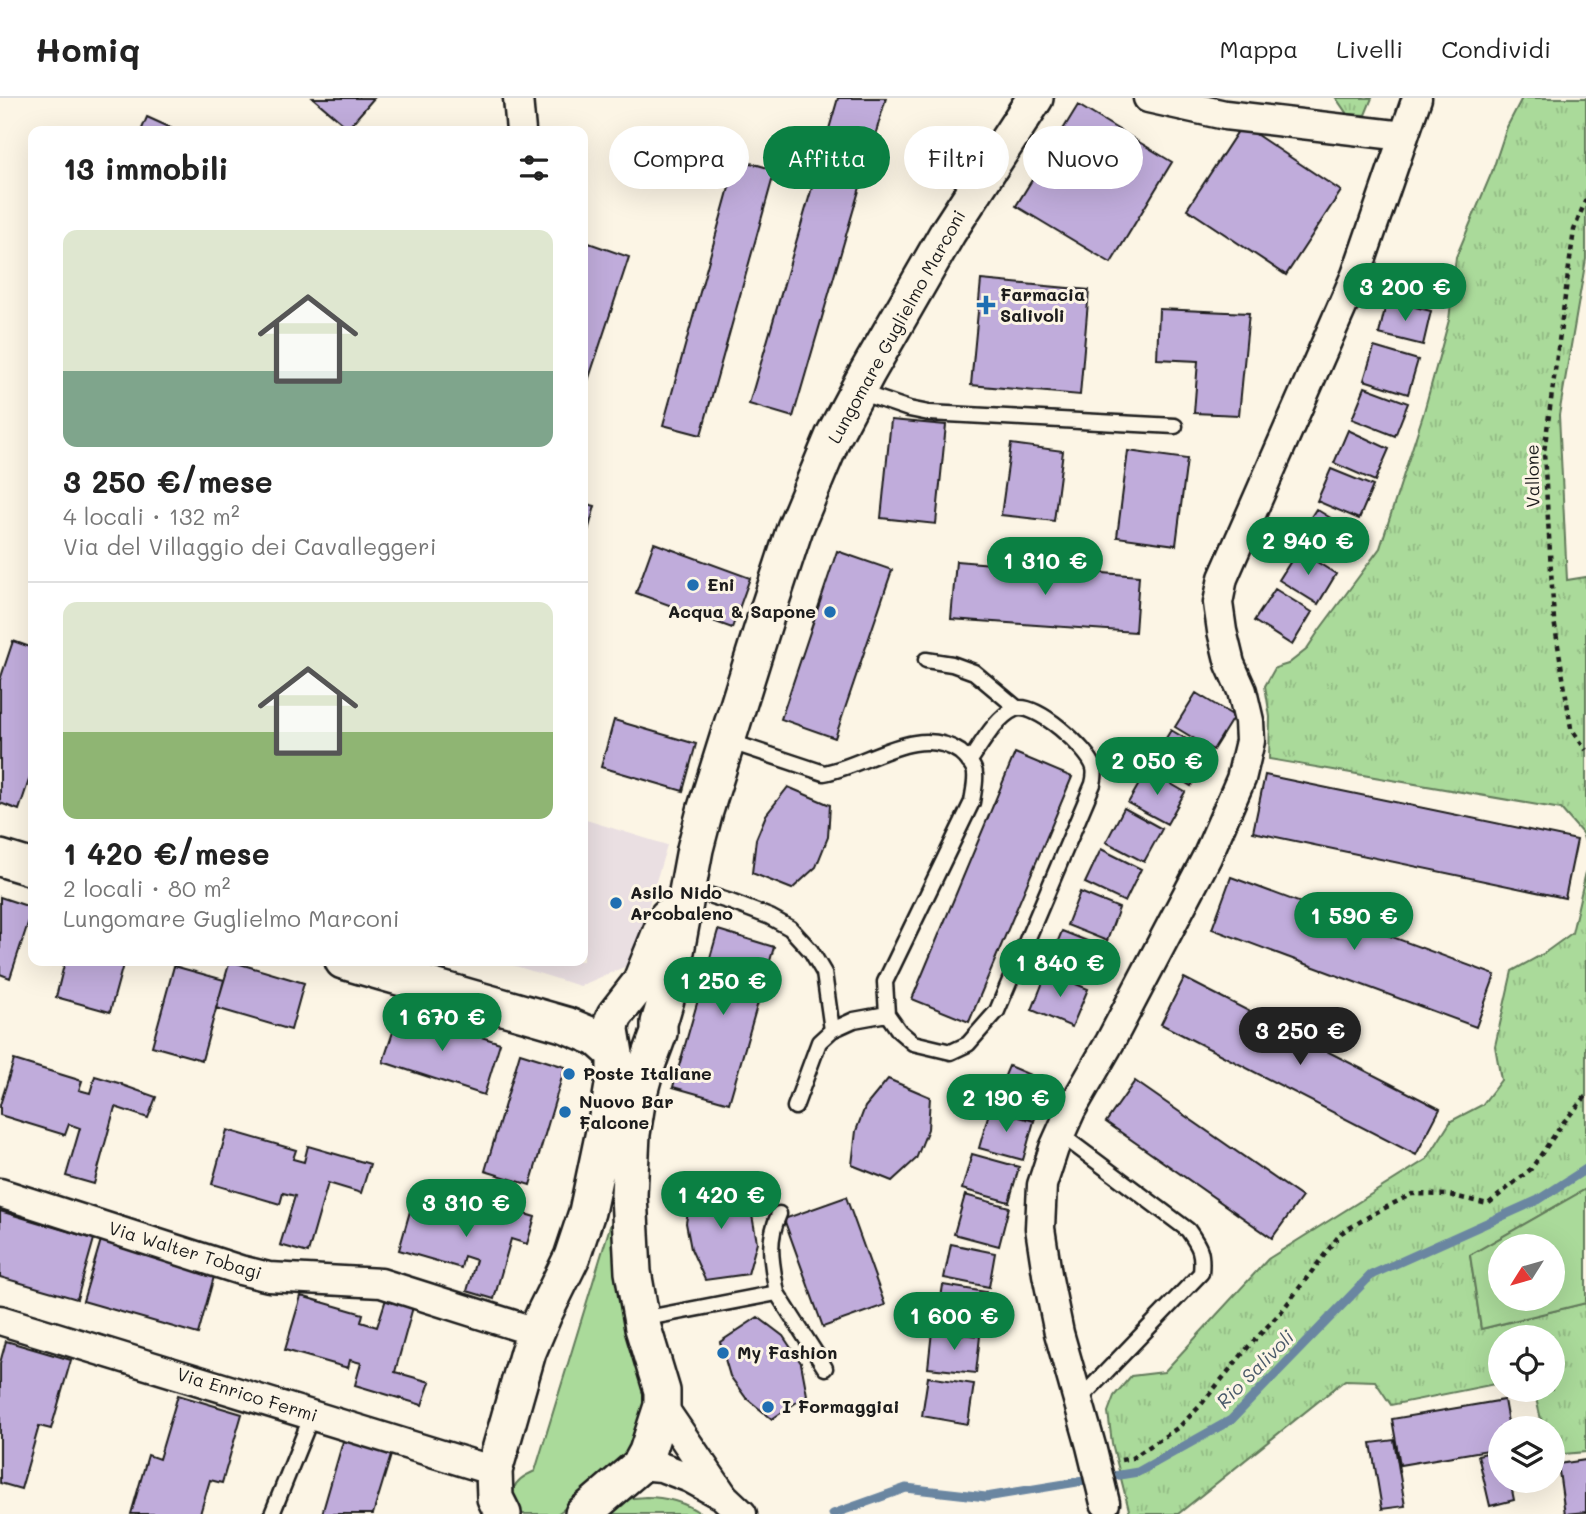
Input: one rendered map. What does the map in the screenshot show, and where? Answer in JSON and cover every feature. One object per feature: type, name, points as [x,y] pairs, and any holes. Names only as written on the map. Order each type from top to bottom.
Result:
[{"type":"street","points":[[518,98],[521,126]]},
{"type":"street","name":"Lungomare Guglielmo Marconi","points":[[583,1514],[640,1465],[663,1406],[662,1391],[642,1319],[633,1272],[629,1195],[632,1134],[638,1097],[657,1041],[669,989],[695,849],[727,741],[795,528],[833,437],[948,232],[1035,98]]},
{"type":"street","points":[[1148,98],[1226,115],[1404,136]]},
{"type":"street","points":[[1104,1507],[1047,1274],[1040,1228],[1042,1185],[1054,1148],[1071,1110],[1207,858],[1241,779],[1250,741],[1249,721],[1222,631],[1218,603],[1223,578],[1356,275],[1417,98]]},
{"type":"street","name":"Lungomare Guglielmo Marconi","points":[[618,1012],[640,983],[695,849]]},
{"type":"street","points":[[0,858],[28,866]]},
{"type":"street","points":[[365,966],[566,1025],[597,1038],[615,1054]]},
{"type":"street","points":[[566,1025],[592,1022],[633,1005],[648,1010],[659,1023]]},
{"type":"street","points":[[496,1499],[518,1387],[536,1332],[572,1256],[587,1212],[615,1074],[611,1030],[618,1012]]},
{"type":"street","name":"Via Walter Tobagi","points":[[0,1193],[269,1277],[381,1283],[536,1332]]},
{"type":"street","name":"Via Enrico Fermi","points":[[0,1320],[313,1415],[496,1499]]},
{"type":"street","points":[[663,1406],[733,1506]]},
{"type":"street","points":[[640,1465],[661,1467],[690,1478],[733,1506]]},
{"type":"lane","points":[[857,391],[929,413],[1175,426]]},
{"type":"lane","points":[[926,660],[952,664],[974,672],[1017,708]]},
{"type":"lane","points":[[727,741],[824,774],[903,745],[941,744],[954,748],[965,756],[976,773],[972,802],[886,982],[887,1014],[898,1031],[913,1043],[951,1052],[968,1044],[997,1011],[1094,784],[1094,768],[1085,752],[1064,731],[1029,707],[1017,708],[1003,716],[969,762]]},
{"type":"lane","points":[[689,889],[770,917],[790,928],[811,951],[824,973],[832,1030]]},
{"type":"lane","points":[[795,1107],[819,1042],[832,1030],[854,1020],[887,1014]]},
{"type":"lane","points":[[1060,1134],[1188,1230],[1200,1247],[1203,1257],[1201,1273],[1077,1402]]},
{"type":"lane","points":[[779,1214],[772,1229],[771,1255],[777,1293],[825,1368]]},
{"type":"lane","points":[[642,1319],[777,1293]]},
{"type":"lane","points":[[272,1514],[313,1415]]},
{"type":"path","name":"Vallone","points":[[1586,199],[1574,230],[1544,452],[1554,620],[1571,728],[1586,750]]},
{"type":"path","points":[[1121,1461],[1132,1458],[1179,1427],[1199,1407],[1281,1312],[1341,1233],[1412,1194],[1449,1195],[1488,1205],[1531,1169],[1563,1123],[1586,1096]]},
{"type":"shaded area","name":"Asilo Nido Arcobaleno","points":[[588,821],[667,845],[631,964],[580,986],[515,966],[588,966]]},
{"type":"green space","points":[[1336,98],[1372,98],[1365,115],[1347,114]]},
{"type":"green space","points":[[1522,98],[1586,98],[1586,259],[1559,415],[1567,580],[1586,577],[1586,845],[1582,833],[1561,809],[1269,759],[1270,717],[1265,686],[1275,668],[1288,664],[1306,650],[1380,548],[1423,415],[1449,320],[1456,257],[1492,172],[1507,127]]},
{"type":"green space","points":[[1586,872],[1586,1189],[1507,1234],[1488,1234],[1488,1245],[1470,1255],[1481,1329],[1488,1327],[1488,1385],[1391,1405],[1375,1381],[1345,1380],[1178,1514],[1130,1514],[1112,1443],[1108,1412],[1114,1396],[1131,1376],[1164,1372],[1268,1259],[1427,1159],[1451,1121],[1482,1105],[1501,1080],[1495,1046],[1512,971],[1543,954],[1572,933]]},
{"type":"green space","points":[[1586,1189],[1586,1303],[1565,1308],[1565,1234],[1507,1234]]},
{"type":"green space","points":[[616,1207],[648,1381],[644,1432],[614,1474],[557,1514],[519,1514],[514,1488],[521,1479],[535,1471]]},
{"type":"green space","points":[[1488,1245],[1488,1311],[1554,1311],[1488,1325],[1481,1329],[1470,1255]]},
{"type":"green space","points":[[1586,1303],[1586,1452],[1565,1454],[1565,1416],[1540,1416],[1537,1402],[1565,1402],[1565,1325],[1497,1325],[1554,1311],[1565,1311],[1565,1308]]},
{"type":"green space","points":[[646,1497],[675,1501],[701,1514],[609,1514],[623,1499]]},
{"type":"building","points":[[313,98],[374,98],[350,126],[346,126]]},
{"type":"building","points":[[838,98],[886,98],[878,126],[830,126]]},
{"type":"building","points":[[1078,105],[1113,126],[1065,126]]},
{"type":"building","points":[[147,117],[167,126],[143,126]]},
{"type":"building","points":[[1242,125],[1341,191],[1286,275],[1187,209]]},
{"type":"building","points":[[1143,144],[1172,162],[1111,263],[1016,206],[1026,189],[1143,189]]},
{"type":"building","points":[[749,162],[763,167],[763,189],[770,189],[701,435],[663,425],[729,189],[749,189]]},
{"type":"building","points":[[812,189],[859,189],[793,417],[749,404]]},
{"type":"building","points":[[588,243],[629,257],[588,381]]},
{"type":"building","points":[[981,280],[1089,290],[1080,395],[971,385]]},
{"type":"building","points":[[1387,300],[1431,311],[1423,345],[1379,334]]},
{"type":"building","points":[[1159,309],[1249,313],[1239,415],[1194,413],[1198,361],[1157,359]]},
{"type":"building","points":[[1374,347],[1418,360],[1408,394],[1364,380]]},
{"type":"building","points":[[1365,387],[1408,403],[1395,436],[1352,419]]},
{"type":"building","points":[[891,420],[946,425],[936,524],[881,518]]},
{"type":"building","points":[[1348,430],[1389,449],[1375,481],[1334,463]]},
{"type":"building","points":[[1011,444],[1063,451],[1054,521],[1001,515]]},
{"type":"building","points":[[1128,451],[1187,459],[1176,545],[1117,537]]},
{"type":"building","points":[[1331,469],[1373,486],[1359,519],[1317,501]]},
{"type":"building","points":[[588,504],[595,506],[588,531]]},
{"type":"building","points":[[1316,509],[1355,533],[1336,563],[1297,539]]},
{"type":"building","name":"Eni","points":[[654,543],[750,578],[732,628],[636,593]]},
{"type":"building","points":[[1298,550],[1336,574],[1318,604],[1279,580]]},
{"type":"building","points":[[837,551],[892,570],[835,738],[781,719]]},
{"type":"building","points":[[956,561],[1139,576],[1135,632],[951,619]]},
{"type":"building","points":[[1275,589],[1312,612],[1292,645],[1254,621]]},
{"type":"building","points":[[13,641],[28,646],[28,783],[19,810],[0,803],[0,680]]},
{"type":"building","points":[[1196,693],[1234,716],[1213,750],[1175,727]]},
{"type":"building","points":[[614,720],[696,744],[683,791],[601,767]]},
{"type":"building","points":[[1171,730],[1210,753],[1191,786],[1151,762]]},
{"type":"building","points":[[1015,753],[1072,777],[969,1022],[912,999]]},
{"type":"building","points":[[1147,770],[1185,792],[1167,824],[1128,803]]},
{"type":"building","points":[[1265,775],[1577,840],[1565,898],[1253,832]]},
{"type":"building","points":[[788,787],[830,805],[828,837],[816,867],[792,889],[752,873],[756,839],[766,815]]},
{"type":"building","points":[[1124,808],[1162,829],[1144,862],[1106,842]]},
{"type":"building","points":[[1101,849],[1141,869],[1125,902],[1085,883]]},
{"type":"building","points":[[1231,877],[1495,975],[1476,1027],[1212,929]]},
{"type":"building","points":[[1080,892],[1119,908],[1107,941],[1067,925]]},
{"type":"building","points":[[0,897],[28,906],[28,923],[10,978],[0,974]]},
{"type":"building","points":[[718,930],[774,947],[729,1103],[673,1087]]},
{"type":"building","points":[[1062,931],[1105,948],[1092,982],[1048,965]]},
{"type":"building","points":[[64,966],[123,966],[110,1012],[56,997]]},
{"type":"building","points":[[174,966],[224,980],[202,1060],[152,1046]]},
{"type":"building","points":[[229,966],[247,966],[304,983],[291,1030],[216,1008]]},
{"type":"building","points":[[1047,972],[1088,989],[1072,1027],[1032,1010]]},
{"type":"building","points":[[1184,978],[1440,1109],[1416,1155],[1161,1024]]},
{"type":"building","points":[[400,1011],[500,1043],[484,1095],[383,1062]]},
{"type":"building","points":[[520,1053],[565,1067],[530,1185],[485,1171]]},
{"type":"building","points":[[14,1060],[82,1081],[79,1090],[90,1093],[95,1076],[156,1097],[148,1118],[115,1107],[94,1184],[66,1176],[80,1128],[69,1124],[65,1135],[0,1115],[0,1105]]},
{"type":"building","points":[[1009,1066],[1049,1083],[1034,1121],[993,1104]]},
{"type":"building","points":[[888,1079],[930,1097],[928,1129],[916,1159],[892,1181],[852,1165],[856,1131],[865,1107]]},
{"type":"building","points":[[1135,1081],[1302,1197],[1272,1238],[1106,1122]]},
{"type":"building","points":[[990,1109],[1034,1121],[1023,1160],[979,1148]]},
{"type":"building","points":[[227,1130],[296,1150],[293,1159],[304,1162],[308,1146],[370,1164],[361,1193],[328,1183],[308,1253],[280,1245],[295,1196],[283,1193],[280,1204],[212,1184]]},
{"type":"building","points":[[972,1154],[1019,1167],[1009,1202],[962,1189]]},
{"type":"building","points":[[737,1182],[751,1210],[757,1242],[748,1274],[705,1280],[691,1249],[686,1223],[692,1188]]},
{"type":"building","points":[[965,1195],[1009,1207],[999,1246],[954,1234]]},
{"type":"building","points":[[414,1197],[476,1215],[481,1201],[535,1217],[527,1244],[511,1239],[494,1299],[467,1291],[476,1260],[464,1256],[461,1268],[399,1250]]},
{"type":"building","points":[[846,1197],[885,1305],[823,1327],[784,1219]]},
{"type":"building","points":[[0,1211],[94,1239],[77,1299],[0,1277]]},
{"type":"building","points":[[101,1240],[215,1273],[198,1334],[83,1301]]},
{"type":"building","points":[[951,1244],[995,1253],[989,1287],[944,1278]]},
{"type":"building","points":[[943,1285],[986,1292],[979,1331],[937,1323]]},
{"type":"building","points":[[301,1296],[363,1314],[361,1322],[377,1327],[386,1299],[413,1307],[395,1372],[430,1382],[422,1405],[355,1385],[361,1363],[350,1360],[348,1368],[285,1350]]},
{"type":"building","points":[[758,1317],[783,1336],[801,1363],[807,1395],[772,1419],[746,1398],[730,1376],[720,1342]]},
{"type":"building","points":[[932,1331],[980,1336],[976,1373],[928,1368]]},
{"type":"building","points":[[6,1341],[71,1360],[51,1429],[39,1426],[21,1489],[0,1483],[0,1363]]},
{"type":"building","points":[[928,1377],[974,1384],[968,1424],[922,1416]]},
{"type":"building","points":[[178,1395],[242,1414],[222,1483],[210,1480],[200,1514],[131,1514],[148,1455],[159,1459]]},
{"type":"building","points":[[1492,1402],[1504,1402],[1507,1416],[1488,1416],[1488,1450],[1400,1465],[1392,1419]]},
{"type":"building","points":[[344,1438],[392,1452],[373,1514],[322,1514]]},
{"type":"building","points":[[1394,1440],[1405,1506],[1382,1509],[1371,1443]]},
{"type":"building","points":[[1488,1453],[1488,1493],[1513,1493],[1514,1500],[1490,1506],[1478,1455]]},
{"type":"building","points":[[1586,1460],[1586,1512],[1565,1514],[1562,1493],[1565,1493],[1565,1463]]},
{"type":"waterway","name":"Rio Salivoli","points":[[833,1514],[906,1488],[986,1497],[1138,1472],[1231,1420],[1371,1275],[1538,1200],[1586,1169]]},
{"type":"place","name":"Farmacia Salivoli","points":[[986,305]]},
{"type":"place","name":"Eni","points":[[693,585]]},
{"type":"place","name":"Acqua & Sapone","points":[[830,612]]},
{"type":"place","name":"Asilo Nido Arcobaleno","points":[[616,903]]},
{"type":"place","name":"Poste Italiane","points":[[569,1074]]},
{"type":"place","name":"Nuovo Bar Falcone","points":[[565,1112]]},
{"type":"place","name":"My Fashion","points":[[723,1353]]},
{"type":"place","name":"I Formaggiai","points":[[768,1407]]}]
